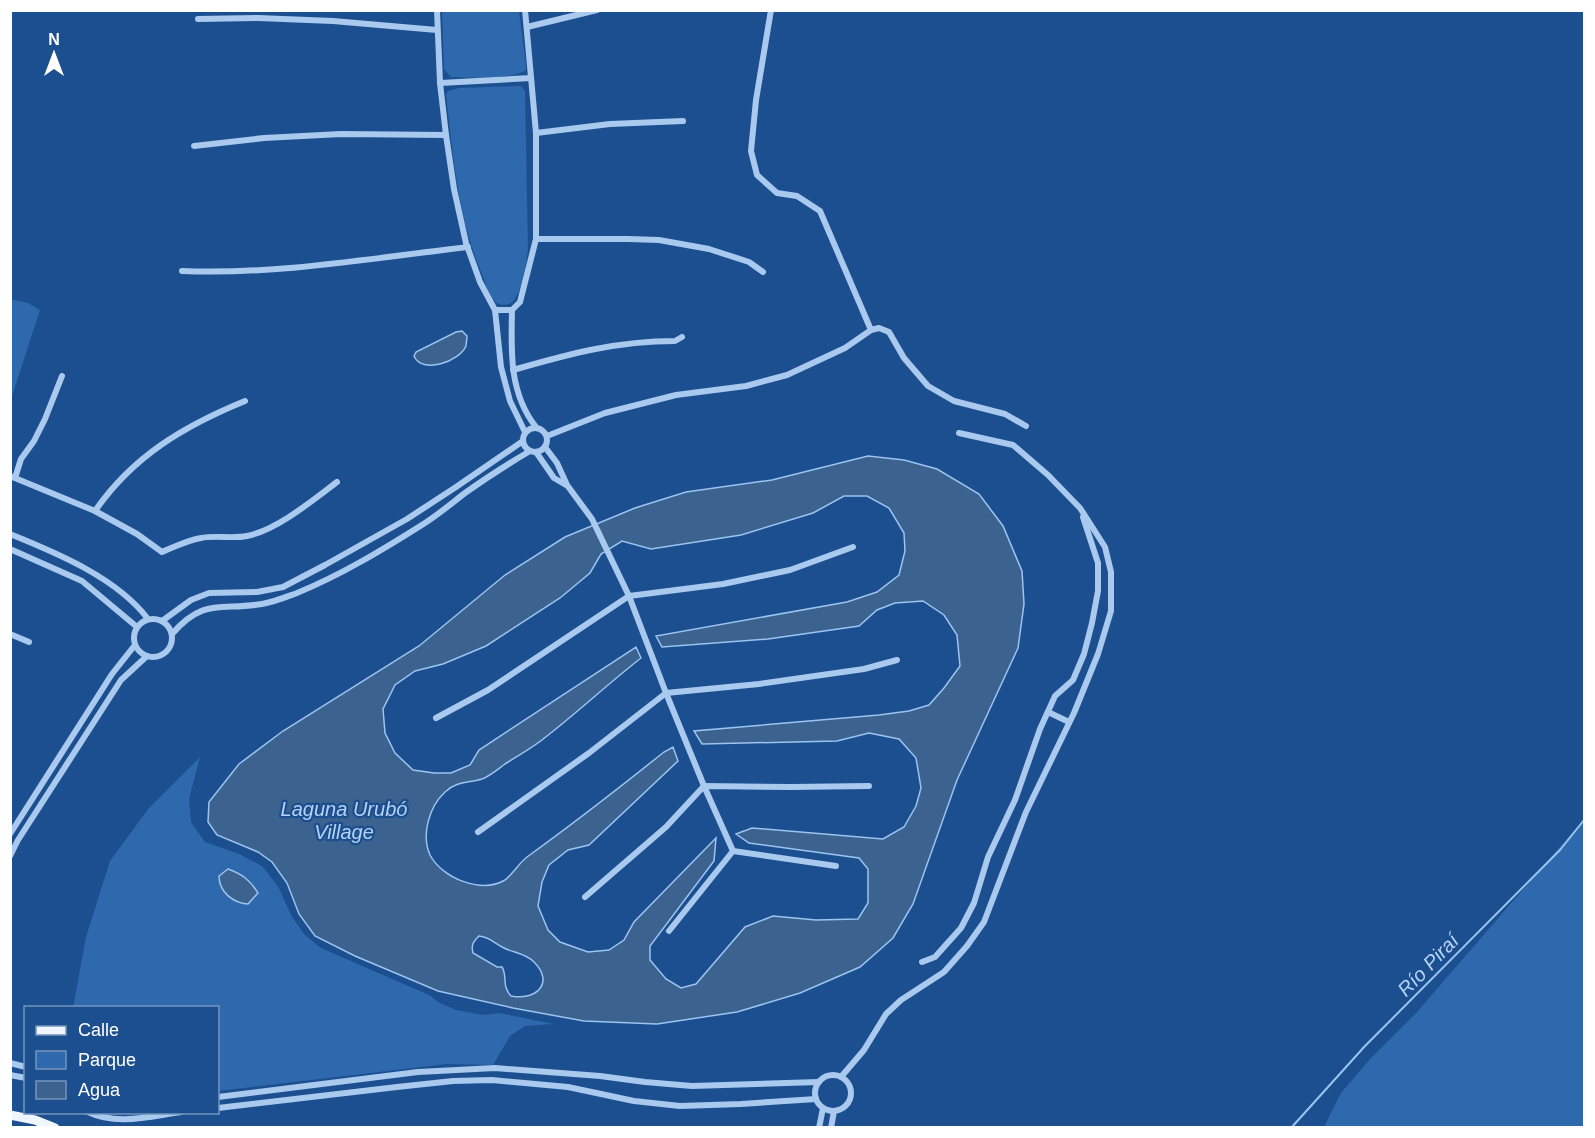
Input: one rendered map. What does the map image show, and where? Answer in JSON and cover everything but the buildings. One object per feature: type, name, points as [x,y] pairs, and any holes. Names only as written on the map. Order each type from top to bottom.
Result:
[{"type":"main road","points":[[10,1115],[34,1120],[55,1128]]},
{"type":"street","points":[[437,10],[440,83],[453,182],[468,247],[480,282],[495,310],[501,367],[510,401],[525,432],[523,441],[525,446],[533,451],[554,478],[567,485]]},
{"type":"street","points":[[171,634],[183,621],[199,611],[213,607],[262,604],[311,587],[363,560],[426,522],[466,493],[533,451],[542,451],[545,447],[547,436],[543,430],[536,427],[527,414],[516,387],[511,359],[512,310],[520,302],[536,238],[536,133],[525,10]]},
{"type":"street","points":[[527,27],[597,10]]},
{"type":"street","points":[[771,10],[756,100],[752,151],[758,175],[777,193],[797,196],[820,211],[871,330]]},
{"type":"street","points":[[198,19],[258,18],[333,21],[437,30]]},
{"type":"street","points":[[440,83],[531,78]]},
{"type":"street","points":[[536,133],[610,124],[683,121]]},
{"type":"street","points":[[194,146],[264,138],[341,134],[446,135]]},
{"type":"street","points":[[536,238],[659,240],[709,249],[749,262],[763,272]]},
{"type":"street","points":[[182,271],[305,266],[468,247]]},
{"type":"street","points":[[495,310],[512,310]]},
{"type":"street","points":[[547,436],[605,413],[666,397],[746,386],[787,375],[845,348],[871,330],[879,328],[889,332],[904,358],[928,386],[954,401],[1005,414],[1026,426]]},
{"type":"street","points":[[513,370],[586,350],[621,344],[675,341],[682,337]]},
{"type":"street","points":[[62,376],[45,419],[13,477],[95,511],[137,534],[162,552],[202,538],[248,536],[274,526],[337,482]]},
{"type":"street","points":[[95,511],[121,479],[153,450],[178,432],[245,400]]},
{"type":"street","points":[[525,432],[536,427]]},
{"type":"street","points":[[841,1077],[864,1050],[886,1014],[901,1000],[944,972],[968,946],[984,922],[1026,812],[1069,722],[1098,654],[1111,611],[1111,572],[1105,547],[1080,508],[1048,475],[1013,445],[959,433]]},
{"type":"street","points":[[162,621],[191,600],[209,594],[257,592],[283,587],[407,519],[523,441]]},
{"type":"street","points":[[545,447],[557,463],[567,485],[594,523],[629,596],[666,693],[733,851]]},
{"type":"street","points":[[922,962],[935,957],[961,928],[974,903],[988,857],[1015,800],[1040,729],[1055,696],[1073,680],[1084,654],[1098,591],[1098,563],[1080,508]]},
{"type":"street","points":[[10,534],[44,548],[103,579],[139,608],[148,619]]},
{"type":"street","points":[[436,718],[488,690],[629,596],[723,584],[789,570],[853,547]]},
{"type":"street","points":[[36,560],[44,548]]},
{"type":"street","points":[[356,548],[363,560]]},
{"type":"street","points":[[10,549],[82,581],[136,627]]},
{"type":"street","points":[[238,593],[238,605]]},
{"type":"street","points":[[148,619],[162,621],[167,625],[171,634],[171,645],[161,656],[147,656],[141,653],[135,645],[136,627],[148,619]]},
{"type":"street","points":[[10,634],[30,642]]},
{"type":"street","points":[[10,834],[112,674],[135,645]]},
{"type":"street","points":[[10,856],[121,680],[147,656]]},
{"type":"street","points":[[478,832],[589,753],[666,693],[759,684],[864,669],[897,660]]},
{"type":"street","points":[[1048,712],[1069,722]]},
{"type":"street","points":[[585,897],[666,827],[704,786],[869,786]]},
{"type":"street","points":[[733,851],[836,866]]},
{"type":"street","points":[[669,931],[733,851]]},
{"type":"street","points":[[219,1097],[396,1075],[495,1068],[693,1086],[819,1082],[829,1076],[841,1077],[849,1085],[851,1097],[845,1107],[834,1111],[823,1108],[816,1099],[815,1093],[819,1082]]},
{"type":"street","points":[[396,1075],[397,1086]]},
{"type":"street","points":[[219,1108],[397,1086],[492,1080],[568,1086],[634,1101],[680,1106],[816,1099]]},
{"type":"street","points":[[819,1128],[823,1108]]},
{"type":"street","points":[[831,1128],[834,1111]]},
{"type":"street","points":[[104,1115],[116,1120],[172,1114]]},
{"type":"green space","points":[[442,11],[519,11],[526,70],[501,77],[451,77],[444,69]]},
{"type":"green space","points":[[521,86],[525,91],[528,249],[523,280],[517,295],[509,304],[502,305],[494,301],[490,293],[467,231],[458,186],[446,95],[448,91],[459,88]]},
{"type":"green space","points":[[11,299],[28,303],[40,310],[11,399]]},
{"type":"green space","points":[[200,757],[189,799],[191,822],[205,842],[239,854],[262,866],[278,886],[292,917],[305,935],[321,948],[429,995],[456,1010],[483,1015],[500,1013],[553,1024],[525,1026],[510,1036],[493,1065],[447,1064],[219,1091],[219,1006],[73,1006],[86,937],[110,861],[149,808]]},
{"type":"green space","points":[[1584,819],[1584,1127],[1324,1127],[1341,1093],[1370,1059],[1416,1013]]},
{"type":"water","points":[[462,331],[467,336],[466,346],[462,352],[449,361],[425,365],[418,362],[414,356],[416,352]]},
{"type":"water","name":"Laguna Urubó Village","points":[[868,456],[904,460],[937,469],[979,494],[1003,526],[1022,571],[1024,604],[1018,648],[957,780],[913,904],[893,938],[860,967],[800,993],[737,1012],[657,1024],[584,1021],[513,1008],[438,991],[355,956],[315,936],[299,914],[287,883],[272,862],[258,852],[217,835],[208,822],[209,802],[239,764],[283,731],[419,646],[505,575],[565,537],[635,508],[686,492],[772,480]],"holes":[[[844,496],[867,496],[889,508],[904,533],[905,551],[899,575],[877,592],[847,602],[656,636],[662,647],[768,639],[859,626],[877,610],[895,603],[923,601],[944,615],[957,635],[960,666],[929,705],[909,711],[879,715],[694,731],[702,744],[837,741],[869,733],[899,739],[916,758],[921,788],[916,806],[904,827],[883,839],[752,828],[736,834],[749,843],[859,858],[868,869],[868,903],[858,919],[816,920],[773,916],[745,927],[696,984],[681,988],[666,979],[650,960],[650,946],[714,861],[716,838],[634,922],[624,940],[609,950],[588,952],[560,942],[548,930],[538,906],[542,882],[549,865],[568,850],[589,845],[678,761],[673,747],[527,857],[505,880],[495,884],[474,884],[443,871],[430,855],[426,839],[428,822],[439,798],[449,788],[458,784],[485,778],[537,744],[641,658],[636,647],[479,750],[470,765],[451,773],[413,770],[395,753],[385,733],[383,709],[395,685],[415,671],[443,664],[486,646],[560,598],[590,573],[601,554],[622,541],[651,549],[741,535],[813,513]],[[479,936],[531,959],[543,977],[540,989],[528,996],[511,996],[506,988],[502,967],[497,967],[473,953],[473,944]]]},
{"type":"water","points":[[228,869],[245,878],[258,893],[248,904],[232,899],[221,887],[219,876]]},
{"type":"waterway","name":"Río Piraí","points":[[1291,1128],[1365,1046],[1560,850],[1584,820]]}]
